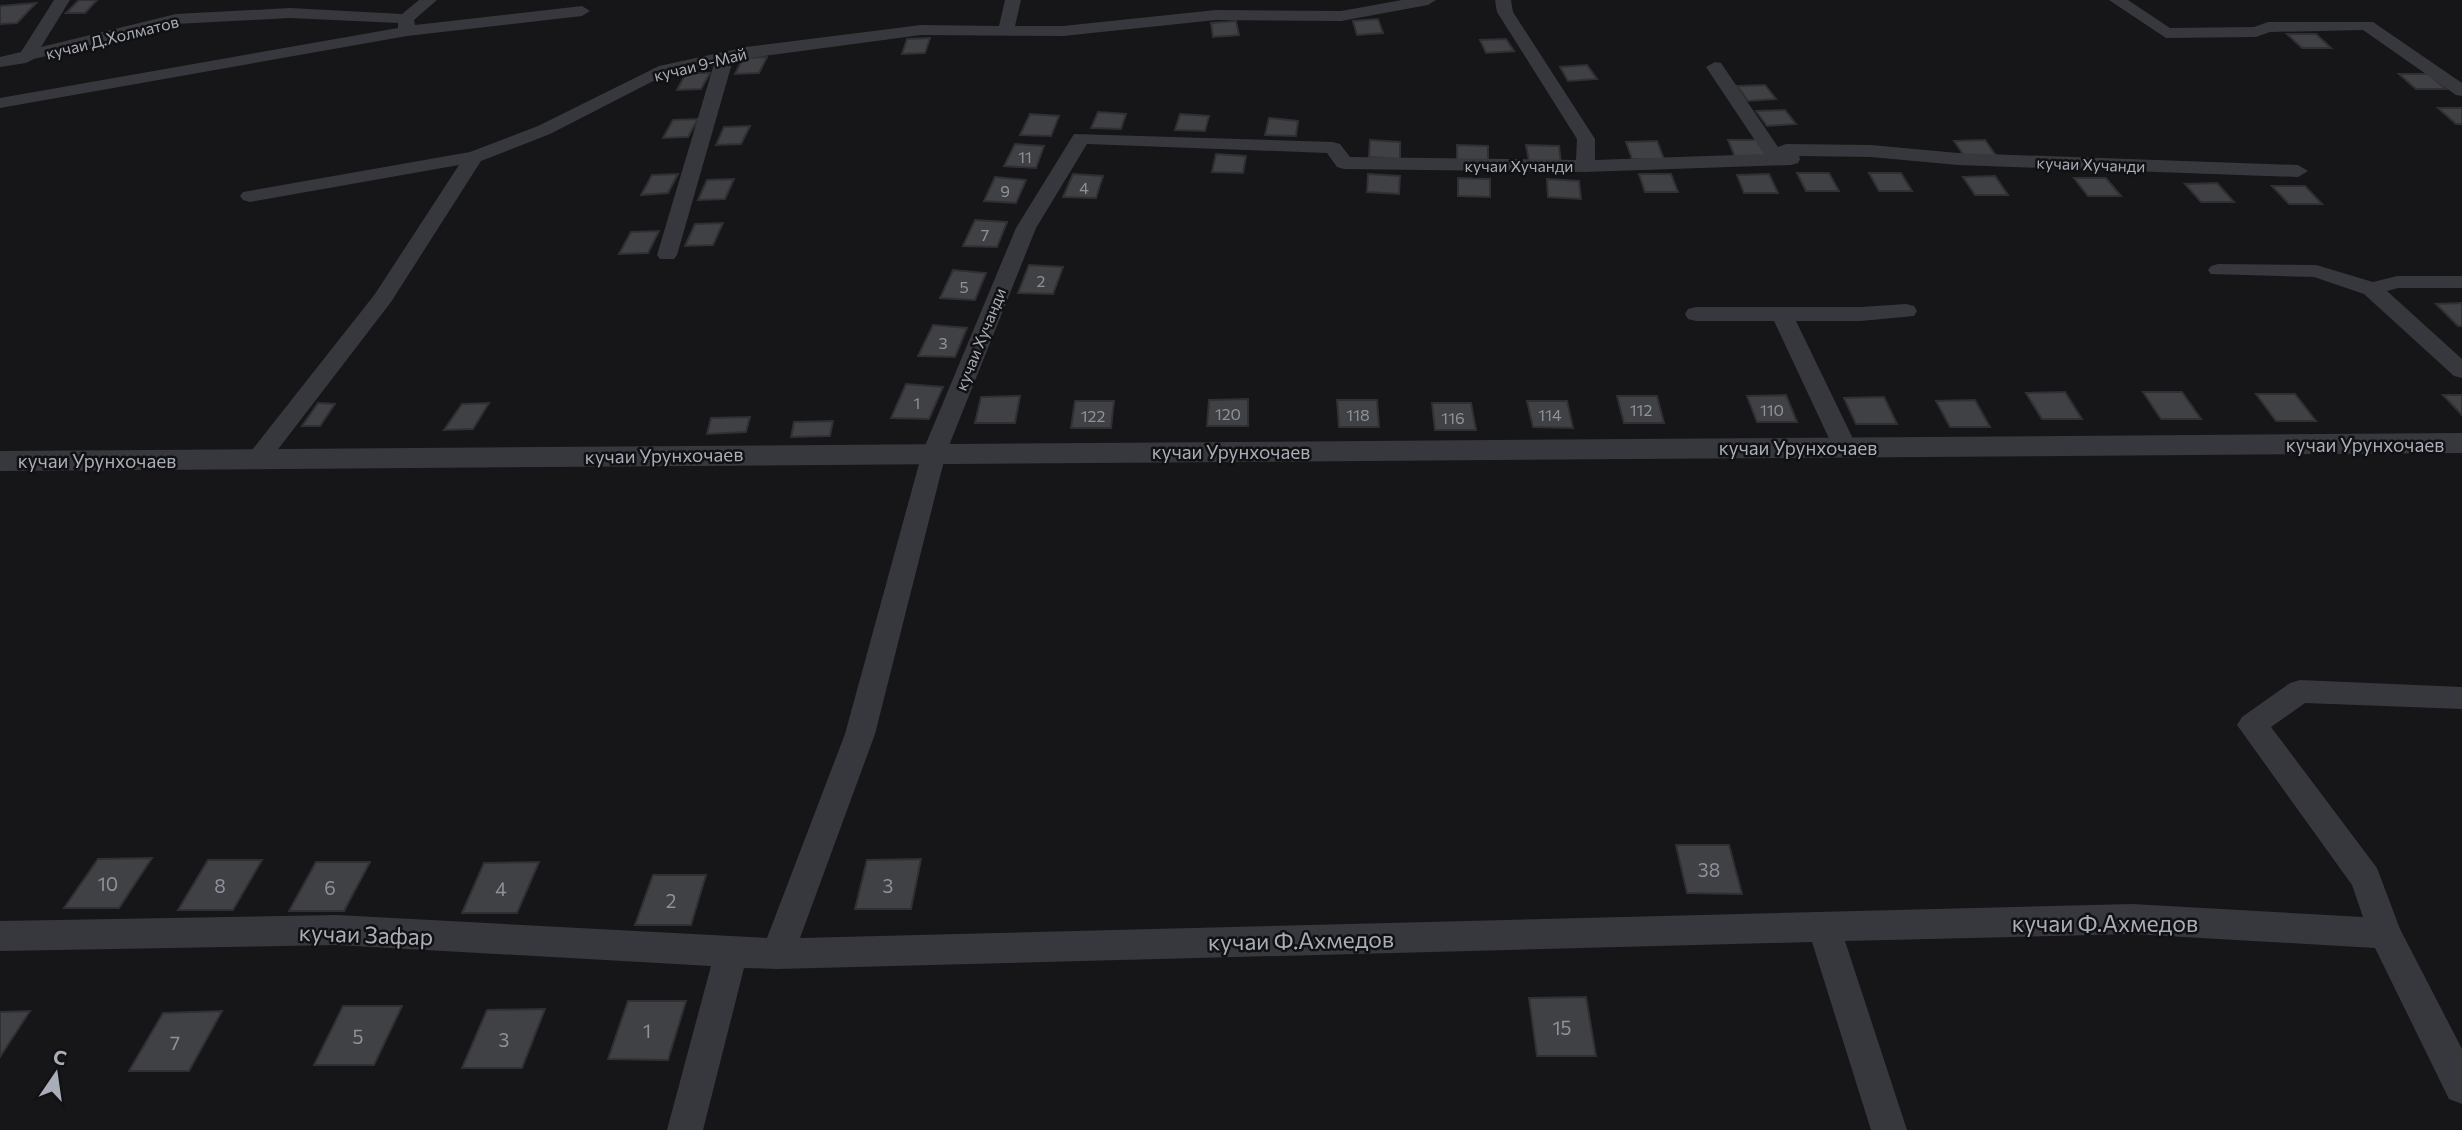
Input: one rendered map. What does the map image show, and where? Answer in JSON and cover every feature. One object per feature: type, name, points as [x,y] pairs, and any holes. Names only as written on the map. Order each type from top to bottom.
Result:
[{"type":"street","name":"кучаи Д.Холматов","points":[[26,58],[62,0]]},
{"type":"street","points":[[365,15],[382,0]]},
{"type":"street","points":[[407,25],[429,0]]},
{"type":"street","points":[[1006,30],[1013,0]]},
{"type":"street","name":"кучаи 9-Май","points":[[474,157],[544,130],[659,71],[725,57],[922,30],[1063,31],[1230,8],[1341,16],[1428,0]]},
{"type":"street","points":[[1503,0],[1505,12],[1586,139],[1585,166]]},
{"type":"street","points":[[2117,0],[2166,33],[2256,32],[2269,27],[2367,24],[2462,91]]},
{"type":"street","points":[[0,103],[407,25],[582,10]]},
{"type":"street","name":"кучаи Д.Холматов","points":[[0,62],[26,58],[176,19],[290,13],[365,15],[407,25]]},
{"type":"street","points":[[667,255],[725,57]]},
{"type":"street","points":[[1714,66],[1777,159]]},
{"type":"street","name":"кучаи Хучанди","points":[[934,453],[1026,228],[1081,138],[1333,148],[1345,163],[1585,166],[1791,159],[1786,150],[1871,151],[1958,159],[2298,171]]},
{"type":"street","points":[[250,196],[474,157]]},
{"type":"street","points":[[257,459],[383,297],[474,157]]},
{"type":"street","points":[[2218,270],[2316,271],[2372,289],[2462,371]]},
{"type":"street","points":[[2372,289],[2397,282],[2462,282]]},
{"type":"street","points":[[1696,314],[1861,314],[1906,311]]},
{"type":"street","points":[[1782,314],[1845,447]]},
{"type":"street","name":"кучаи Урунхочаев","points":[[0,461],[2462,443]]},
{"type":"street","points":[[777,954],[860,734],[934,453]]},
{"type":"street","points":[[2462,698],[2300,691],[2252,725],[2366,878],[2385,933],[2462,1086]]},
{"type":"street","name":"кучаи Ф.Ахмедов","points":[[732,951],[777,954],[2132,919],[2385,933]]},
{"type":"street","points":[[1824,927],[1889,1130]]},
{"type":"street","name":"кучаи Зафар","points":[[0,936],[337,930],[732,951]]},
{"type":"street","points":[[685,1130],[732,951]]},
{"type":"building","points":[[79,0],[97,0],[85,13],[66,13]]},
{"type":"building","points":[[36,3],[17,23],[0,24],[0,6]]},
{"type":"building","points":[[1378,19],[1383,33],[1357,35],[1353,21]]},
{"type":"building","points":[[1236,21],[1239,35],[1213,37],[1211,23]]},
{"type":"building","points":[[2287,34],[2316,34],[2331,48],[2302,48]]},
{"type":"building","points":[[930,38],[925,53],[902,54],[907,39]]},
{"type":"building","points":[[1506,39],[1514,51],[1486,53],[1480,40]]},
{"type":"building","points":[[767,57],[759,73],[735,74],[743,58]]},
{"type":"building","points":[[1587,65],[1597,79],[1568,81],[1560,67]]},
{"type":"building","points":[[686,73],[710,73],[701,89],[677,90]]},
{"type":"building","points":[[2399,74],[2428,74],[2446,89],[2416,89]]},
{"type":"building","points":[[1765,85],[1776,99],[1748,101],[1737,86]]},
{"type":"building","points":[[2438,108],[2462,108],[2462,124],[2456,124]]},
{"type":"building","points":[[1785,110],[1796,124],[1767,126],[1756,111]]},
{"type":"building","points":[[1098,112],[1126,114],[1121,129],[1091,128]]},
{"type":"building","points":[[1030,114],[1059,116],[1051,136],[1020,135]]},
{"type":"building","points":[[1180,114],[1209,116],[1205,131],[1175,130]]},
{"type":"building","points":[[1269,118],[1298,121],[1296,136],[1265,135]]},
{"type":"building","points":[[698,119],[688,137],[663,138],[673,120]]},
{"type":"building","points":[[750,126],[741,144],[716,145],[724,127]]},
{"type":"building","points":[[1370,140],[1400,142],[1400,159],[1369,157]]},
{"type":"building","points":[[1728,140],[1759,140],[1767,157],[1735,157]]},
{"type":"building","points":[[1985,140],[1997,157],[1965,157],[1954,141]]},
{"type":"building","points":[[1657,141],[1664,159],[1632,159],[1626,142]]},
{"type":"building","points":[[1015,144],[1044,146],[1036,168],[1004,166]]},
{"type":"building","points":[[1457,145],[1488,146],[1488,162],[1457,161]]},
{"type":"building","points":[[1526,145],[1559,146],[1561,163],[1529,161]]},
{"type":"building","points":[[1216,154],[1246,156],[1243,173],[1212,172]]},
{"type":"building","points":[[1797,173],[1829,173],[1839,191],[1806,191]]},
{"type":"building","points":[[1869,173],[1901,173],[1912,191],[1879,191]]},
{"type":"building","points":[[678,174],[668,193],[641,195],[652,175]]},
{"type":"building","points":[[1073,174],[1103,176],[1096,198],[1063,197]]},
{"type":"building","points":[[1368,174],[1400,176],[1399,194],[1367,192]]},
{"type":"building","points":[[1639,174],[1671,174],[1678,192],[1645,192]]},
{"type":"building","points":[[1769,174],[1778,193],[1744,193],[1737,175]]},
{"type":"building","points":[[1995,176],[2008,195],[1975,195],[1963,177]]},
{"type":"building","points":[[995,177],[1026,180],[1016,203],[984,201]]},
{"type":"building","points":[[1458,178],[1490,179],[1490,197],[1458,196]]},
{"type":"building","points":[[2074,178],[2106,178],[2121,196],[2088,196]]},
{"type":"building","points":[[734,179],[725,199],[698,200],[707,180]]},
{"type":"building","points":[[1547,179],[1579,181],[1581,199],[1548,197]]},
{"type":"building","points":[[2217,183],[2234,202],[2201,202],[2185,184]]},
{"type":"building","points":[[2272,186],[2305,186],[2322,204],[2289,204]]},
{"type":"building","points":[[975,220],[1007,222],[997,247],[963,246]]},
{"type":"building","points":[[723,223],[713,245],[685,246],[695,224]]},
{"type":"building","points":[[659,231],[648,253],[619,254],[631,232]]},
{"type":"building","points":[[1029,265],[1063,267],[1053,294],[1018,293]]},
{"type":"building","points":[[953,270],[986,273],[975,300],[940,298]]},
{"type":"building","points":[[2462,303],[2462,326],[2458,326],[2436,304]]},
{"type":"building","points":[[933,325],[967,328],[955,357],[918,356]]},
{"type":"building","points":[[906,384],[943,387],[929,419],[891,418]]},
{"type":"building","points":[[2065,392],[2082,419],[2042,419],[2026,393]]},
{"type":"building","points":[[2143,392],[2182,392],[2201,419],[2161,419]]},
{"type":"building","points":[[2256,394],[2295,394],[2316,421],[2276,421]]},
{"type":"building","points":[[1786,395],[1797,422],[1757,422],[1747,396]]},
{"type":"building","points":[[2443,395],[2462,395],[2462,415]]},
{"type":"building","points":[[1020,396],[1015,423],[975,423],[981,397]]},
{"type":"building","points":[[1617,396],[1657,396],[1664,423],[1624,423]]},
{"type":"building","points":[[1884,397],[1897,424],[1856,424],[1844,398]]},
{"type":"building","points":[[1248,399],[1248,426],[1207,426],[1209,400]]},
{"type":"building","points":[[1337,400],[1377,400],[1379,427],[1339,427]]},
{"type":"building","points":[[1975,400],[1990,427],[1950,427],[1936,401]]},
{"type":"building","points":[[1075,401],[1114,401],[1111,428],[1071,428]]},
{"type":"building","points":[[1527,401],[1567,401],[1573,428],[1533,427]]},
{"type":"building","points":[[318,403],[335,404],[320,426],[302,426]]},
{"type":"building","points":[[489,403],[473,429],[444,430],[462,404]]},
{"type":"building","points":[[1432,403],[1471,403],[1476,430],[1435,430]]},
{"type":"building","points":[[750,417],[746,432],[707,434],[711,418]]},
{"type":"building","points":[[833,421],[830,436],[791,437],[794,422]]},
{"type":"building","points":[[1676,845],[1729,845],[1742,894],[1687,893]]},
{"type":"building","points":[[152,858],[119,908],[64,908],[98,859]]},
{"type":"building","points":[[921,859],[911,909],[855,909],[867,860]]},
{"type":"building","points":[[208,860],[262,860],[233,910],[178,910]]},
{"type":"building","points":[[316,862],[370,862],[344,911],[289,911]]},
{"type":"building","points":[[539,862],[517,913],[462,913],[484,863]]},
{"type":"building","points":[[653,875],[706,875],[691,925],[635,925]]},
{"type":"building","points":[[1586,997],[1596,1056],[1537,1056],[1529,998]]},
{"type":"building","points":[[628,1001],[686,1001],[668,1060],[608,1059]]},
{"type":"building","points":[[343,1006],[402,1006],[374,1065],[314,1065]]},
{"type":"building","points":[[545,1009],[522,1068],[462,1068],[487,1010]]},
{"type":"building","points":[[30,1011],[0,1057],[0,1012]]},
{"type":"building","points":[[222,1011],[189,1071],[129,1071],[163,1013]]}]
